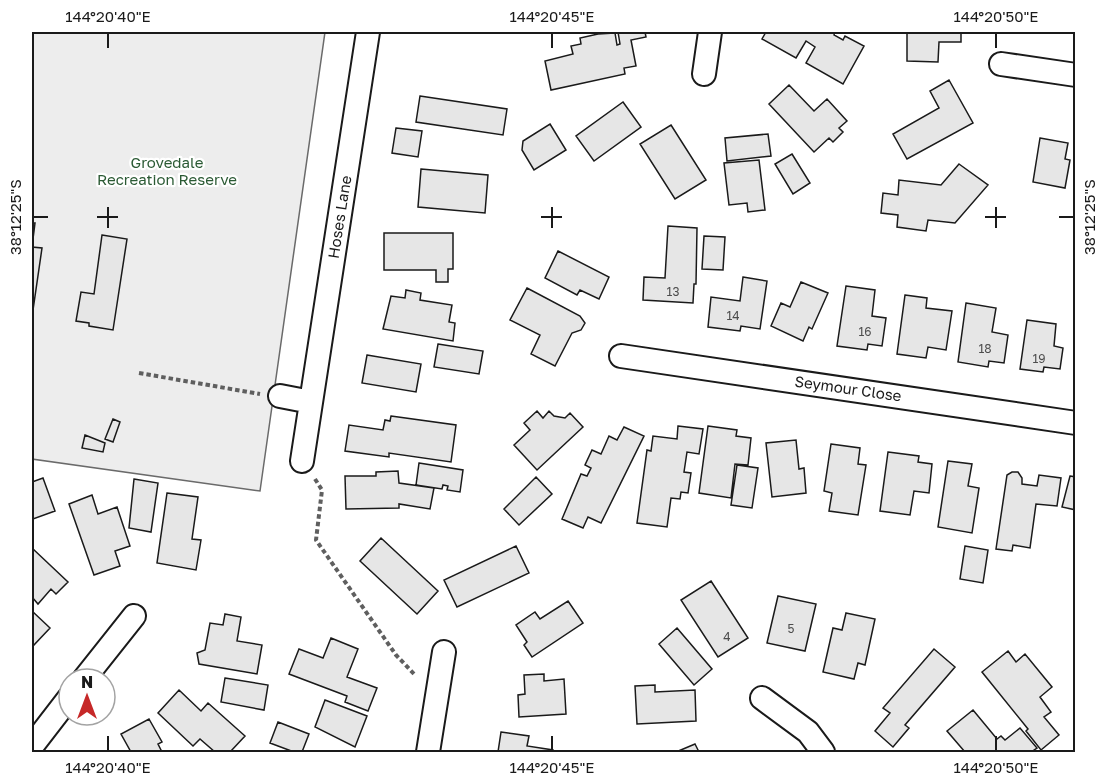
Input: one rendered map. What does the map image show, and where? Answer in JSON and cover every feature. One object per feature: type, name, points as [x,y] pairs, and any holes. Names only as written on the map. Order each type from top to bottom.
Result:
[{"type":"street","name":"Hoses Lane","points":[[302,461],[368,32]]},
{"type":"street","points":[[704,74],[710,32]]},
{"type":"street","points":[[1001,64],[1076,75]]},
{"type":"street","name":"Seymour Close","points":[[621,356],[1076,423]]},
{"type":"street","points":[[280,396],[311,402]]},
{"type":"street","points":[[94,667],[134,616]]},
{"type":"street","points":[[428,753],[444,652]]},
{"type":"street","points":[[762,698],[808,732],[823,753]]},
{"type":"street","points":[[32,746],[57,714]]},
{"type":"path","points":[[139,373],[254,394],[280,396]]},
{"type":"path","points":[[302,461],[322,490],[316,540],[396,655],[437,699]]},
{"type":"shaded area","name":"Grovedale Recreation Reserve","points":[[32,32],[325,32],[260,491],[32,459]]},
{"type":"building","points":[[618,32],[645,32],[646,37],[631,40],[636,66],[624,68],[625,74],[551,90],[545,61],[573,54],[571,46],[581,44],[580,38],[615,33],[617,45],[620,44]]},
{"type":"building","points":[[766,32],[835,32],[834,35],[843,40],[845,36],[864,46],[843,84],[806,63],[815,47],[806,41],[796,58],[762,39]]},
{"type":"building","points":[[907,32],[961,32],[961,42],[939,42],[938,62],[907,61]]},
{"type":"building","points":[[949,80],[973,123],[907,159],[893,134],[939,108],[930,91]]},
{"type":"building","points":[[789,85],[814,111],[827,99],[847,121],[839,128],[843,132],[833,142],[829,138],[814,152],[769,104]]},
{"type":"building","points":[[420,96],[507,109],[503,135],[416,122]]},
{"type":"building","points":[[623,102],[641,127],[594,161],[576,136]]},
{"type":"building","points":[[550,124],[566,150],[534,170],[522,150],[523,141]]},
{"type":"building","points":[[671,125],[706,180],[675,199],[640,144]]},
{"type":"building","points":[[396,128],[422,131],[418,157],[392,153]]},
{"type":"building","points":[[768,134],[771,156],[727,161],[725,138]]},
{"type":"building","points":[[1040,138],[1068,143],[1065,159],[1070,160],[1065,188],[1033,182]]},
{"type":"building","points":[[792,154],[810,183],[793,194],[775,164]]},
{"type":"building","points":[[759,160],[765,210],[748,212],[747,203],[729,205],[724,163]]},
{"type":"building","points":[[959,164],[988,185],[955,223],[928,220],[926,231],[897,227],[898,215],[881,213],[883,193],[898,195],[899,180],[941,185]]},
{"type":"building","points":[[421,169],[488,175],[485,213],[418,207]]},
{"type":"building","points":[[32,223],[35,223],[32,247]]},
{"type":"building","points":[[668,226],[697,228],[696,284],[694,284],[693,303],[643,300],[644,277],[665,278]]},
{"type":"building","points":[[384,233],[453,233],[453,269],[448,269],[448,282],[436,282],[436,270],[384,270]]},
{"type":"building","points":[[102,235],[127,239],[113,330],[76,321],[81,292],[94,294]]},
{"type":"building","points":[[704,236],[725,237],[723,270],[702,269]]},
{"type":"building","points":[[32,247],[42,248],[32,317]]},
{"type":"building","points":[[558,251],[609,277],[599,299],[580,290],[577,295],[545,278]]},
{"type":"building","points":[[743,277],[767,281],[760,329],[741,326],[740,331],[708,327],[711,297],[740,301]]},
{"type":"building","points":[[801,282],[828,293],[812,329],[809,327],[803,341],[771,326],[781,303],[790,307]]},
{"type":"building","points":[[846,286],[875,290],[872,316],[886,318],[882,346],[868,344],[867,350],[837,346]]},
{"type":"building","points":[[527,288],[580,316],[585,323],[581,330],[572,333],[555,366],[531,354],[540,335],[510,320]]},
{"type":"building","points":[[406,290],[421,293],[420,300],[452,305],[449,322],[455,323],[453,341],[383,329],[391,296],[405,298]]},
{"type":"building","points":[[905,295],[927,298],[926,308],[952,311],[946,350],[928,347],[926,358],[897,354]]},
{"type":"building","points":[[966,303],[996,308],[992,332],[1008,335],[1004,363],[989,361],[988,367],[958,362]]},
{"type":"building","points":[[1027,320],[1056,324],[1054,346],[1063,348],[1060,369],[1044,367],[1043,372],[1020,369]]},
{"type":"building","points":[[438,344],[483,351],[479,374],[434,367]]},
{"type":"building","points":[[367,355],[421,364],[416,392],[362,383]]},
{"type":"building","points":[[537,411],[543,418],[549,411],[554,416],[565,418],[570,413],[583,427],[537,470],[514,445],[530,430],[524,423]]},
{"type":"building","points":[[391,416],[456,425],[451,462],[389,453],[389,457],[345,451],[349,425],[383,430],[385,420],[390,421]]},
{"type":"building","points":[[113,419],[120,422],[113,442],[105,439]]},
{"type":"building","points":[[678,426],[703,429],[699,454],[687,452],[684,472],[691,473],[688,493],[681,492],[680,499],[671,498],[667,527],[637,523],[647,450],[651,451],[653,436],[677,439]]},
{"type":"building","points":[[708,426],[737,430],[736,436],[751,438],[748,465],[735,464],[731,498],[699,493]]},
{"type":"building","points":[[624,427],[644,436],[601,523],[588,517],[583,528],[562,519],[581,474],[587,476],[591,468],[585,465],[592,450],[601,454],[609,436],[617,440]]},
{"type":"building","points":[[85,435],[105,443],[103,452],[82,448]]},
{"type":"building","points":[[796,440],[799,469],[804,468],[806,493],[772,497],[766,443]]},
{"type":"building","points":[[831,444],[860,448],[858,464],[866,465],[858,515],[829,511],[832,493],[824,491]]},
{"type":"building","points":[[888,452],[919,456],[918,462],[932,464],[929,493],[914,491],[910,515],[880,511]]},
{"type":"building","points":[[948,461],[972,464],[968,486],[979,488],[972,533],[938,527]]},
{"type":"building","points":[[419,463],[463,470],[460,492],[447,490],[448,486],[443,485],[442,489],[416,485]]},
{"type":"building","points":[[737,465],[758,468],[752,508],[731,505]]},
{"type":"building","points":[[398,471],[399,483],[434,488],[430,509],[399,504],[399,508],[346,509],[345,476],[376,476],[376,472]]},
{"type":"building","points":[[1018,472],[1022,478],[1022,484],[1037,486],[1039,475],[1061,478],[1057,506],[1036,504],[1030,548],[1013,545],[1012,551],[996,549],[1007,475]]},
{"type":"building","points":[[1070,476],[1076,477],[1076,510],[1062,507]]},
{"type":"building","points":[[536,477],[552,494],[519,525],[504,509]]},
{"type":"building","points":[[43,478],[55,511],[33,519],[32,482]]},
{"type":"building","points":[[134,479],[158,483],[151,532],[129,528]]},
{"type":"building","points":[[167,493],[198,497],[192,539],[201,540],[196,570],[157,563]]},
{"type":"building","points":[[92,495],[98,514],[117,507],[130,546],[115,551],[120,566],[94,575],[69,504]]},
{"type":"building","points":[[381,538],[438,591],[417,614],[360,561]]},
{"type":"building","points":[[516,546],[529,573],[457,607],[444,580]]},
{"type":"building","points":[[965,546],[988,550],[983,583],[960,579]]},
{"type":"building","points":[[32,548],[68,582],[56,594],[51,589],[38,604],[32,597]]},
{"type":"building","points":[[711,581],[748,638],[718,657],[681,600]]},
{"type":"building","points":[[778,596],[816,604],[805,651],[767,643]]},
{"type":"building","points":[[568,601],[583,623],[532,657],[524,645],[527,642],[516,625],[535,612],[540,619]]},
{"type":"building","points":[[32,611],[50,628],[32,647]]},
{"type":"building","points":[[846,613],[875,619],[865,665],[858,663],[854,679],[823,672],[833,628],[842,630]]},
{"type":"building","points":[[225,614],[241,617],[237,641],[262,645],[257,674],[199,664],[197,653],[205,650],[210,623],[223,625]]},
{"type":"building","points":[[677,628],[712,669],[694,685],[659,644]]},
{"type":"building","points":[[331,638],[358,649],[347,677],[377,688],[368,711],[345,702],[347,696],[289,674],[299,649],[323,658]]},
{"type":"building","points":[[934,649],[955,667],[905,725],[909,728],[893,747],[875,731],[890,713],[883,708]]},
{"type":"building","points":[[1008,651],[1016,662],[1025,654],[1052,687],[1040,697],[1051,712],[1044,717],[1059,735],[1041,750],[1026,731],[1028,729],[982,672]]},
{"type":"building","points":[[544,674],[544,681],[564,679],[566,714],[519,717],[518,695],[525,694],[524,675]]},
{"type":"building","points":[[225,678],[268,685],[264,710],[221,702]]},
{"type":"building","points":[[655,685],[655,692],[695,690],[696,721],[637,724],[635,686]]},
{"type":"building","points":[[179,690],[201,711],[208,703],[245,736],[230,752],[215,752],[200,739],[193,746],[158,713]]},
{"type":"building","points":[[325,700],[367,716],[355,747],[315,727]]},
{"type":"building","points":[[973,710],[997,739],[1001,736],[1005,740],[1020,728],[1037,748],[1031,752],[965,752],[947,731]]},
{"type":"building","points":[[149,719],[162,742],[158,744],[162,752],[131,752],[121,734]]},
{"type":"building","points":[[278,722],[309,734],[302,752],[294,752],[270,743]]},
{"type":"building","points":[[501,732],[529,736],[527,746],[553,750],[553,752],[498,752]]},
{"type":"building","points":[[695,744],[699,752],[676,752]]}]
